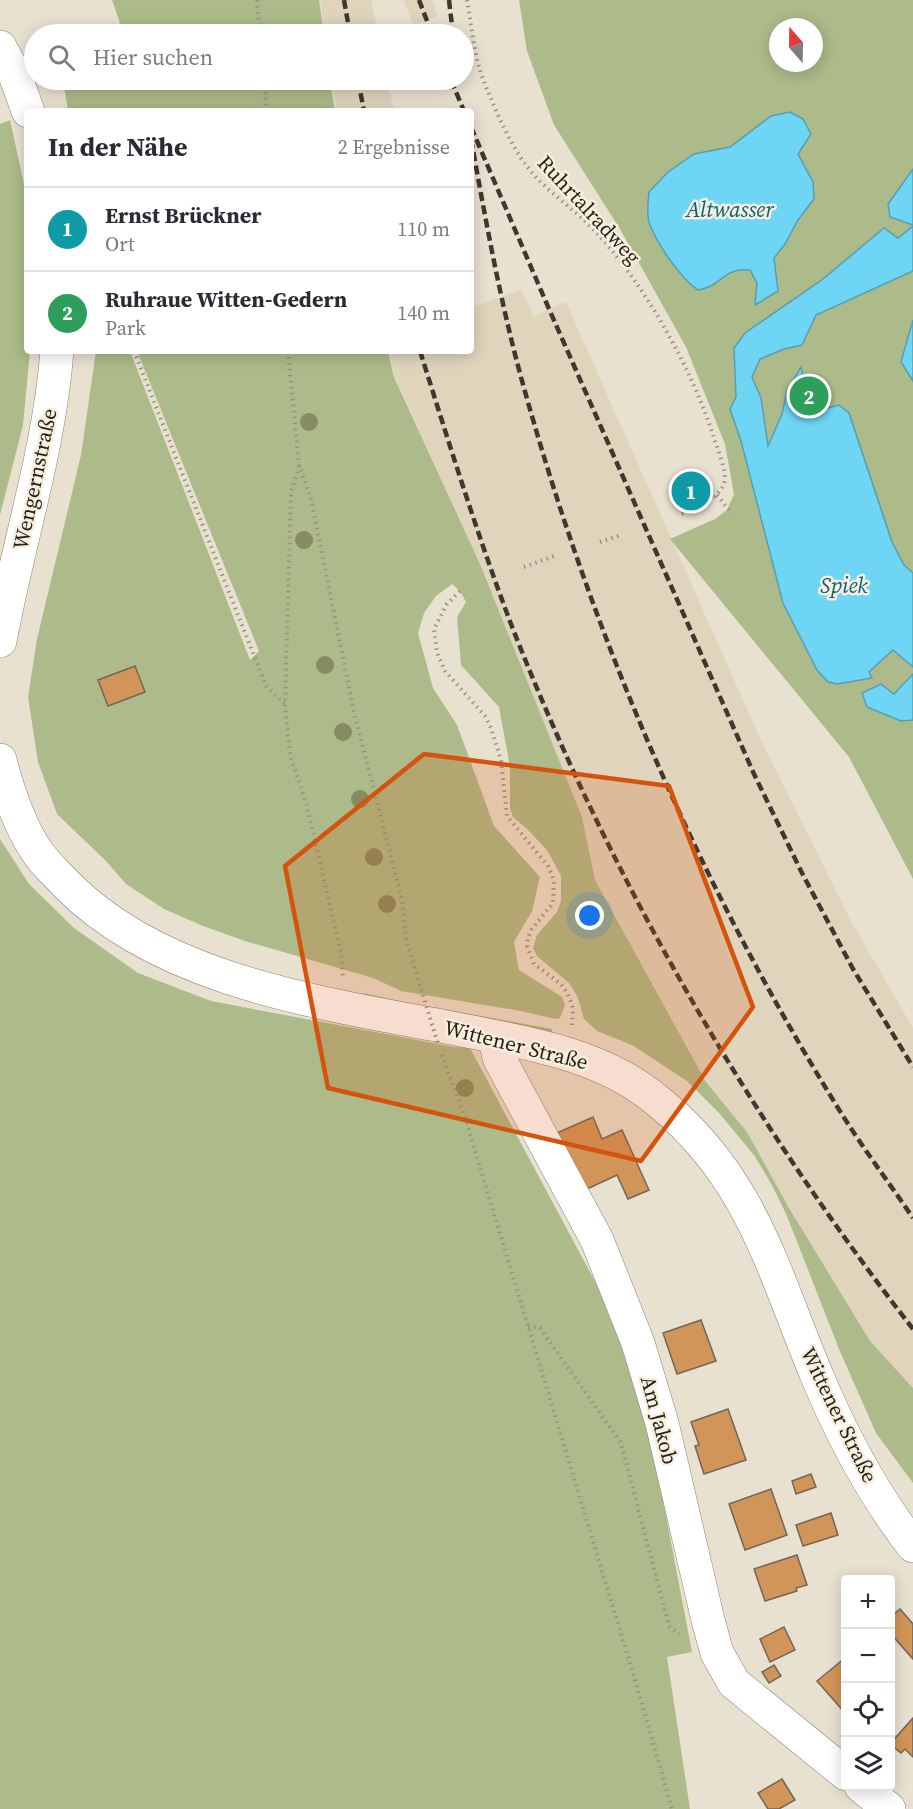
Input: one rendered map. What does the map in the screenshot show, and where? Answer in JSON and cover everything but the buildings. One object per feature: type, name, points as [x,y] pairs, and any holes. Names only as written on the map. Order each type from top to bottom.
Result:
[{"type":"main road","points":[[0,47],[15,75],[27,108]]},
{"type":"main road","name":"Wengernstraße","points":[[0,641],[47,435],[57,354]]},
{"type":"main road","name":"Wittener Straße","points":[[0,760],[9,792],[24,830],[36,852],[79,897],[128,933],[165,952],[221,974],[289,994],[569,1054],[612,1070],[639,1086],[662,1104],[711,1155],[733,1184],[759,1232],[817,1377],[852,1452],[913,1546]]},
{"type":"main road","name":"Am Jakob","points":[[495,1037],[499,1058],[597,1240],[638,1343],[662,1424],[717,1653],[734,1683],[841,1770]]},
{"type":"main road","points":[[867,1791],[889,1809]]},
{"type":"path","points":[[257,0],[259,24]]},
{"type":"path","name":"Ruhrtalradweg","points":[[467,0],[471,24]]},
{"type":"path","name":"Ruhrtalradweg","points":[[474,39],[479,67],[513,145],[532,173],[591,227],[631,276],[687,369],[706,412],[723,468],[724,484],[717,495]]},
{"type":"path","points":[[265,90],[267,108]]},
{"type":"path","points":[[135,354],[266,686],[285,705]]},
{"type":"path","points":[[288,354],[299,465],[311,499],[354,712],[402,900],[405,938],[438,1044]]},
{"type":"path","points":[[299,465],[291,492],[285,705],[290,755],[307,806],[341,953],[343,981]]},
{"type":"path","points":[[682,514],[717,495],[732,514]]},
{"type":"path","points":[[600,542],[621,535]]},
{"type":"path","points":[[524,567],[557,555]]},
{"type":"path","points":[[460,591],[447,604],[434,629],[437,653],[445,670],[485,716],[501,760],[507,816],[548,866],[554,880],[553,903],[532,929],[527,946],[534,964],[561,984],[568,994],[573,1008],[572,1027]]},
{"type":"path","points":[[446,1071],[464,1114],[672,1809]]},
{"type":"path","points":[[528,1327],[540,1328],[621,1443],[669,1626],[691,1644],[717,1653]]},
{"type":"highlighted area","points":[[424,754],[669,786],[753,1007],[641,1161],[328,1088],[285,866]]},
{"type":"shaded area","points":[[320,0],[371,0],[376,24],[324,24]]},
{"type":"shaded area","points":[[404,0],[432,0],[437,16],[413,24]]},
{"type":"shaded area","points":[[334,90],[389,90],[393,108],[337,108]]},
{"type":"shaded area","points":[[521,290],[534,316],[566,302],[760,738],[851,921],[913,1028],[913,1388],[870,1341],[789,1208],[747,1132],[706,1082],[595,880],[582,817],[480,564],[395,377],[390,354],[474,354],[474,306]]},
{"type":"green space","points":[[112,0],[319,0],[323,24],[119,24]]},
{"type":"green space","points":[[519,0],[913,0],[913,879],[849,757],[670,539],[715,519],[727,510],[734,494],[725,444],[686,347],[620,229],[554,125],[527,51]]},
{"type":"green space","points":[[65,90],[332,90],[335,108],[68,108]]},
{"type":"green space","points":[[10,120],[24,184],[24,354],[30,354],[23,425],[0,515],[0,124]]},
{"type":"green space","points":[[96,354],[131,354],[250,660],[259,651],[138,354],[389,354],[394,377],[480,564],[582,817],[595,880],[706,1082],[747,1132],[789,1208],[870,1341],[913,1388],[913,1483],[876,1433],[839,1349],[787,1216],[754,1155],[719,1113],[687,1081],[632,1045],[597,1031],[584,1019],[578,998],[570,984],[537,956],[533,948],[537,935],[557,912],[561,901],[561,876],[547,850],[513,817],[510,808],[510,767],[499,707],[461,665],[457,617],[466,602],[460,591],[452,584],[436,596],[424,613],[418,633],[433,688],[457,725],[494,826],[540,877],[532,911],[514,942],[519,970],[562,997],[565,1005],[560,1018],[555,1019],[401,991],[373,978],[245,941],[203,926],[164,909],[126,884],[106,861],[57,814],[38,762],[28,697],[37,639],[81,455]]},
{"type":"green space","points":[[0,839],[29,884],[74,928],[138,973],[211,1001],[454,1047],[470,1048],[606,1302],[649,1427],[692,1652],[667,1657],[690,1809],[0,1809]]},
{"type":"green space","points":[[363,993],[552,1029],[552,1034],[365,995]]},
{"type":"water","name":"Altwasser","points":[[790,112],[803,119],[811,134],[798,154],[813,182],[814,199],[774,258],[778,291],[755,305],[757,283],[750,270],[734,271],[712,285],[698,290],[677,270],[650,225],[649,192],[668,172],[694,154],[730,147],[771,116]]},
{"type":"water","points":[[913,169],[913,225],[890,217],[888,204]]},
{"type":"water","name":"Spiek","points":[[913,226],[913,271],[816,315],[802,345],[784,349],[760,359],[752,377],[761,398],[768,446],[782,414],[787,391],[801,367],[808,398],[820,410],[839,405],[849,413],[892,542],[904,565],[913,573],[913,667],[893,650],[869,672],[872,678],[837,684],[828,682],[817,670],[783,603],[741,441],[730,409],[736,397],[734,348],[745,333],[823,279],[884,228],[898,238]]},
{"type":"water","points":[[913,320],[913,381],[901,362]]},
{"type":"water","points":[[913,674],[913,720],[901,721],[867,707],[862,693],[881,684],[894,694]]},
{"type":"railway","points":[[344,0],[348,24]]},
{"type":"railway","points":[[419,0],[428,24]]},
{"type":"railway","points":[[449,0],[452,24]]},
{"type":"railway","points":[[360,90],[363,108]]},
{"type":"railway","points":[[455,90],[463,108]]},
{"type":"railway","points":[[474,134],[754,774],[802,873],[853,969],[913,1067]]},
{"type":"railway","points":[[474,156],[501,295],[524,388],[552,484],[584,578],[657,763],[699,854],[792,1030],[843,1116],[913,1218]]},
{"type":"railway","points":[[421,354],[475,522],[511,624],[592,811],[637,902],[686,991],[739,1079],[852,1248],[913,1329]]},
{"type":"place","name":"Ruhraue Witten-Gedern","points":[[809,396]]},
{"type":"place","name":"Ernst Brückner","points":[[691,491]]}]
